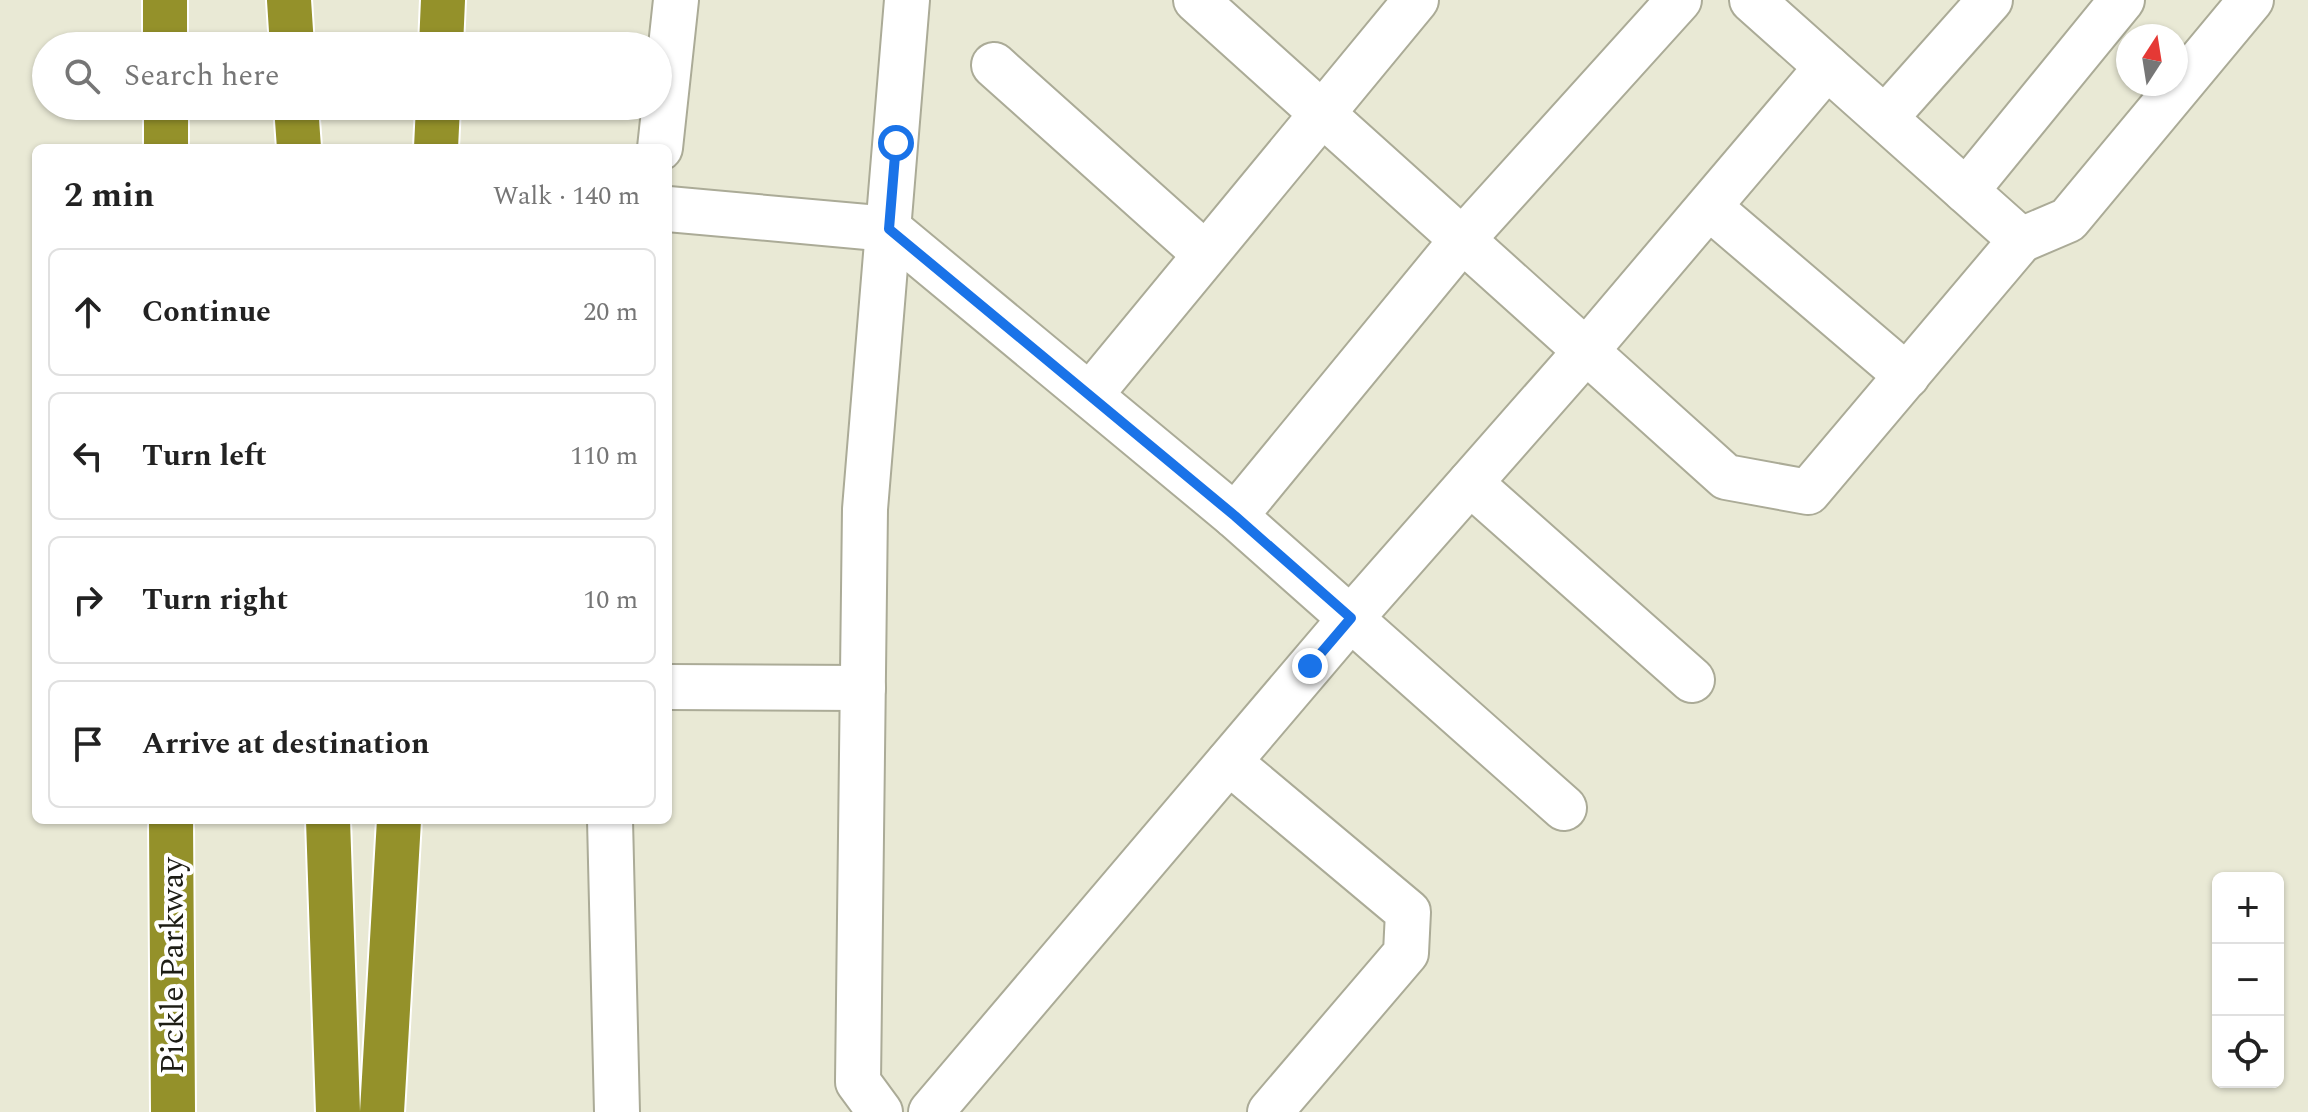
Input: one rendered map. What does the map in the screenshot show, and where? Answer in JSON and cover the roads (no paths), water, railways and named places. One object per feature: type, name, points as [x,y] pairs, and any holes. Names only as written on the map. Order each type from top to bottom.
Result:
[{"type":"highway","points":[[165,0],[165,32]]},
{"type":"highway","points":[[289,0],[291,32]]},
{"type":"highway","points":[[442,32],[443,0]]},
{"type":"highway","points":[[166,120],[166,144]]},
{"type":"highway","points":[[297,120],[299,144]]},
{"type":"highway","points":[[436,144],[437,120]]},
{"type":"highway","name":"Pickle Parkway","points":[[171,824],[173,1112]]},
{"type":"highway","points":[[328,824],[338,1112]]},
{"type":"highway","points":[[382,1112],[399,824]]},
{"type":"lane","points":[[672,37],[676,0]]},
{"type":"lane","points":[[880,1112],[858,1082],[865,509],[907,0]]},
{"type":"lane","points":[[1196,0],[1726,477],[1808,492],[2021,240],[2068,220],[2251,0]]},
{"type":"lane","points":[[1090,395],[1416,0]]},
{"type":"lane","points":[[1235,516],[1462,240],[1679,0]]},
{"type":"lane","points":[[1752,0],[2021,240]]},
{"type":"lane","points":[[1885,118],[1990,0]]},
{"type":"lane","points":[[1966,191],[2122,0]]},
{"type":"lane","points":[[994,65],[1205,254]]},
{"type":"lane","points":[[931,1112],[1351,618],[1586,351],[1827,67]]},
{"type":"lane","points":[[660,144],[663,120]]},
{"type":"lane","points":[[1709,207],[1907,376]]},
{"type":"lane","points":[[672,209],[889,229],[1235,516],[1564,808]]},
{"type":"lane","points":[[1470,483],[1692,680]]},
{"type":"lane","points":[[672,687],[863,688]]},
{"type":"lane","points":[[1229,762],[1408,912],[1406,953],[1270,1112]]},
{"type":"lane","points":[[610,824],[617,1112]]}]
